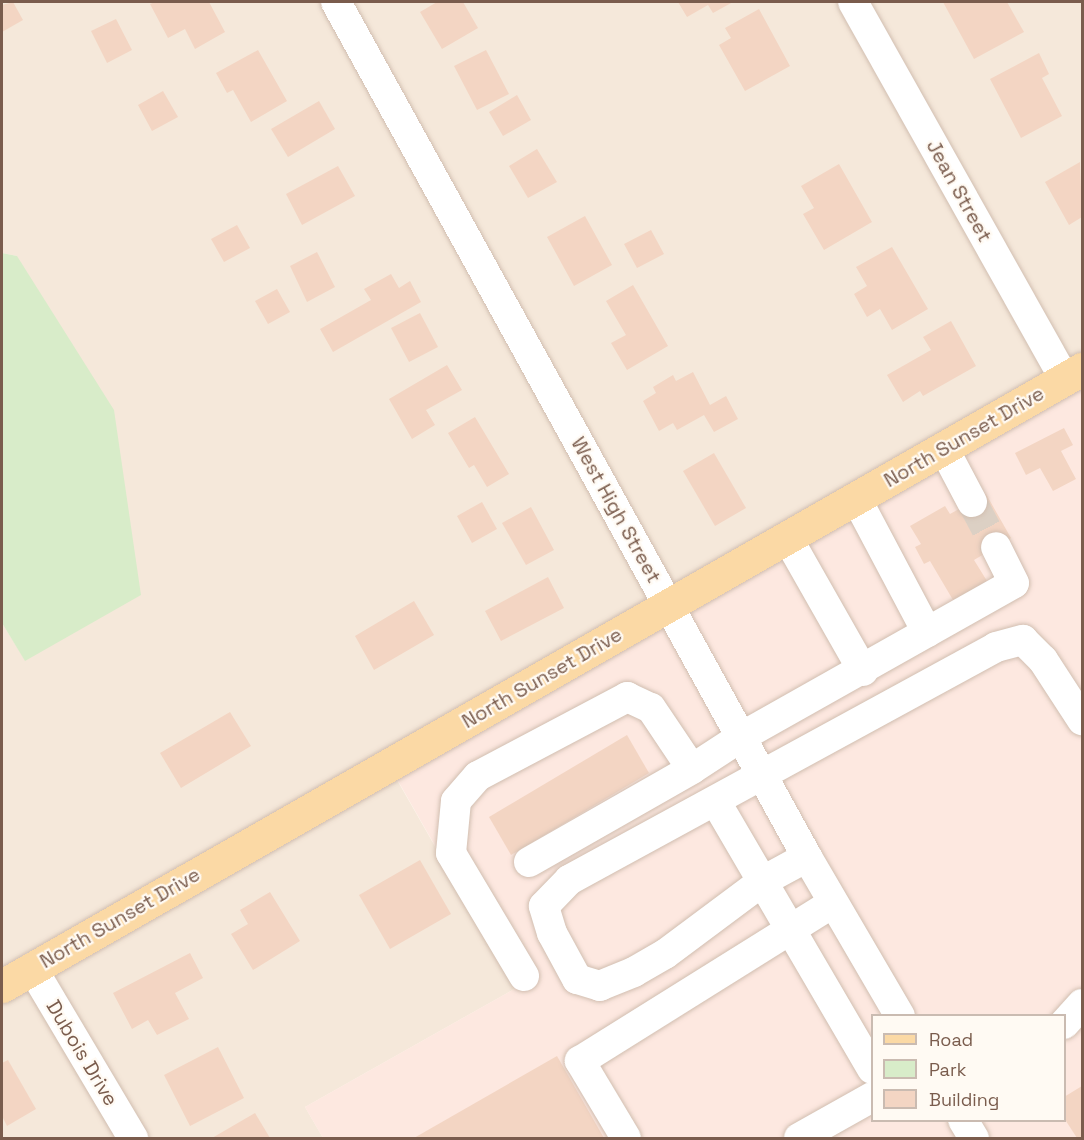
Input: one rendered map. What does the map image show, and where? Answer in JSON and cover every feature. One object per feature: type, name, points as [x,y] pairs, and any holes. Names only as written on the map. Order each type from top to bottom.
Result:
[{"type":"main road","name":"North Sunset Drive","points":[[2,986],[1074,375]]},
{"type":"street","name":"West High Street","points":[[336,2],[807,857],[899,1014]]},
{"type":"street","name":"Jean Street","points":[[853,2],[1074,375]]},
{"type":"street","points":[[944,449],[972,502]]},
{"type":"street","points":[[856,498],[927,632]]},
{"type":"street","points":[[787,537],[863,671]]},
{"type":"street","points":[[529,862],[692,769],[741,737],[863,671],[1014,583],[996,547]]},
{"type":"street","points":[[807,857],[764,881],[634,972],[600,986],[577,979],[552,933],[544,906],[569,880],[716,802],[996,647],[1023,640],[1043,660],[1083,720]]},
{"type":"street","points":[[524,976],[451,853],[456,801],[478,776],[627,697],[651,708],[692,769]]},
{"type":"street","points":[[716,802],[871,1066]]},
{"type":"street","points":[[626,1138],[580,1061],[833,903]]},
{"type":"street","name":"Dubois Drive","points":[[32,968],[133,1138]]},
{"type":"street","points":[[1066,1023],[1083,1004]]},
{"type":"street","points":[[799,1138],[871,1098]]},
{"type":"street","points":[[964,1122],[974,1138]]},
{"type":"shaded area","points":[[2,2],[1082,2],[1082,369],[389,766],[516,988],[305,1107],[323,1138],[2,1138],[2,623],[25,660],[17,256],[2,253]]},
{"type":"shaded area","points":[[1082,369],[1082,1138],[323,1138],[305,1107],[516,988],[389,765]]},
{"type":"green space","points":[[2,253],[17,256],[114,410],[141,595],[25,661],[2,623]]},
{"type":"building","points":[[13,2],[23,20],[2,32],[2,5]]},
{"type":"building","points":[[155,2],[209,2],[225,32],[195,49],[185,29],[168,38],[150,4]]},
{"type":"building","points":[[437,2],[463,2],[478,28],[442,49],[420,12]]},
{"type":"building","points":[[678,2],[733,2],[713,13],[708,5],[687,17]]},
{"type":"building","points":[[943,2],[1007,2],[1024,32],[974,59]]},
{"type":"building","points":[[759,9],[790,66],[745,91],[719,45],[731,38],[725,28]]},
{"type":"building","points":[[116,19],[132,50],[107,63],[91,31]]},
{"type":"building","points":[[258,50],[287,101],[251,122],[233,90],[227,93],[216,73]]},
{"type":"building","points":[[486,50],[509,94],[477,110],[454,66]]},
{"type":"building","points":[[1039,53],[1049,74],[1042,78],[1062,116],[1021,138],[990,79]]},
{"type":"building","points":[[163,91],[178,117],[152,131],[138,105]]},
{"type":"building","points":[[517,95],[531,120],[503,136],[489,112]]},
{"type":"building","points":[[319,101],[335,129],[288,157],[271,129]]},
{"type":"building","points":[[537,149],[557,182],[528,198],[509,166]]},
{"type":"building","points":[[1080,162],[1082,217],[1069,225],[1045,182]]},
{"type":"building","points":[[839,164],[872,222],[824,250],[803,214],[814,208],[801,186]]},
{"type":"building","points":[[338,166],[355,196],[302,225],[286,194]]},
{"type":"building","points":[[585,216],[612,265],[574,286],[547,237]]},
{"type":"building","points":[[237,225],[250,248],[224,262],[211,239]]},
{"type":"building","points":[[651,230],[664,254],[637,268],[624,244]]},
{"type":"building","points":[[892,247],[928,309],[892,330],[880,309],[867,317],[854,294],[867,286],[856,267]]},
{"type":"building","points":[[317,252],[335,287],[307,302],[290,266]]},
{"type":"building","points":[[391,274],[399,288],[410,281],[421,302],[333,352],[320,329],[371,300],[364,289]]},
{"type":"building","points":[[633,285],[668,346],[627,370],[611,343],[626,335],[606,301]]},
{"type":"building","points":[[277,289],[290,312],[268,324],[255,301]]},
{"type":"building","points":[[420,313],[438,347],[409,362],[391,328]]},
{"type":"building","points":[[951,321],[976,366],[923,396],[920,391],[903,402],[887,375],[931,350],[923,337]]},
{"type":"building","points":[[447,365],[462,390],[426,410],[435,425],[412,439],[389,399]]},
{"type":"building","points":[[693,372],[710,405],[726,396],[738,419],[714,432],[704,415],[677,430],[673,423],[659,431],[643,401],[656,393],[653,387],[673,375],[676,381]]},
{"type":"building","points":[[475,417],[509,474],[487,487],[474,465],[469,468],[448,433]]},
{"type":"building","points":[[1064,428],[1073,445],[1061,451],[1076,479],[1053,491],[1040,468],[1026,475],[1015,453]]},
{"type":"building","points":[[714,453],[746,508],[715,526],[683,471]]},
{"type":"building","points":[[986,494],[1011,538],[974,560],[987,581],[953,600],[930,561],[924,564],[915,547],[921,544],[910,526],[945,506],[950,514]]},
{"type":"building","points":[[482,502],[497,529],[472,543],[457,516]]},
{"type":"building","points":[[531,507],[554,550],[526,565],[502,523]]},
{"type":"building","points":[[548,577],[564,608],[501,641],[485,611]]},
{"type":"building","points":[[414,601],[434,635],[374,670],[355,636]]},
{"type":"building","points":[[230,712],[251,746],[181,788],[160,753]]},
{"type":"building","points":[[627,735],[649,773],[511,855],[489,817]]},
{"type":"building","points":[[420,860],[451,914],[390,949],[359,895]]},
{"type":"building","points":[[270,892],[300,941],[253,970],[231,934],[248,924],[240,910]]},
{"type":"building","points":[[190,953],[203,978],[175,993],[189,1019],[157,1035],[148,1020],[132,1029],[113,993]]},
{"type":"building","points":[[218,1047],[244,1098],[190,1126],[164,1075]]},
{"type":"building","points":[[557,1056],[604,1138],[414,1138]]},
{"type":"building","points":[[8,1060],[36,1109],[7,1126],[2,1116],[2,1063]]},
{"type":"building","points":[[1082,1086],[1082,1138],[1077,1138],[1066,1121],[1066,1096]]},
{"type":"building","points":[[255,1113],[270,1138],[212,1138]]},
{"type":"tunnel","points":[[972,502],[996,547]]}]
